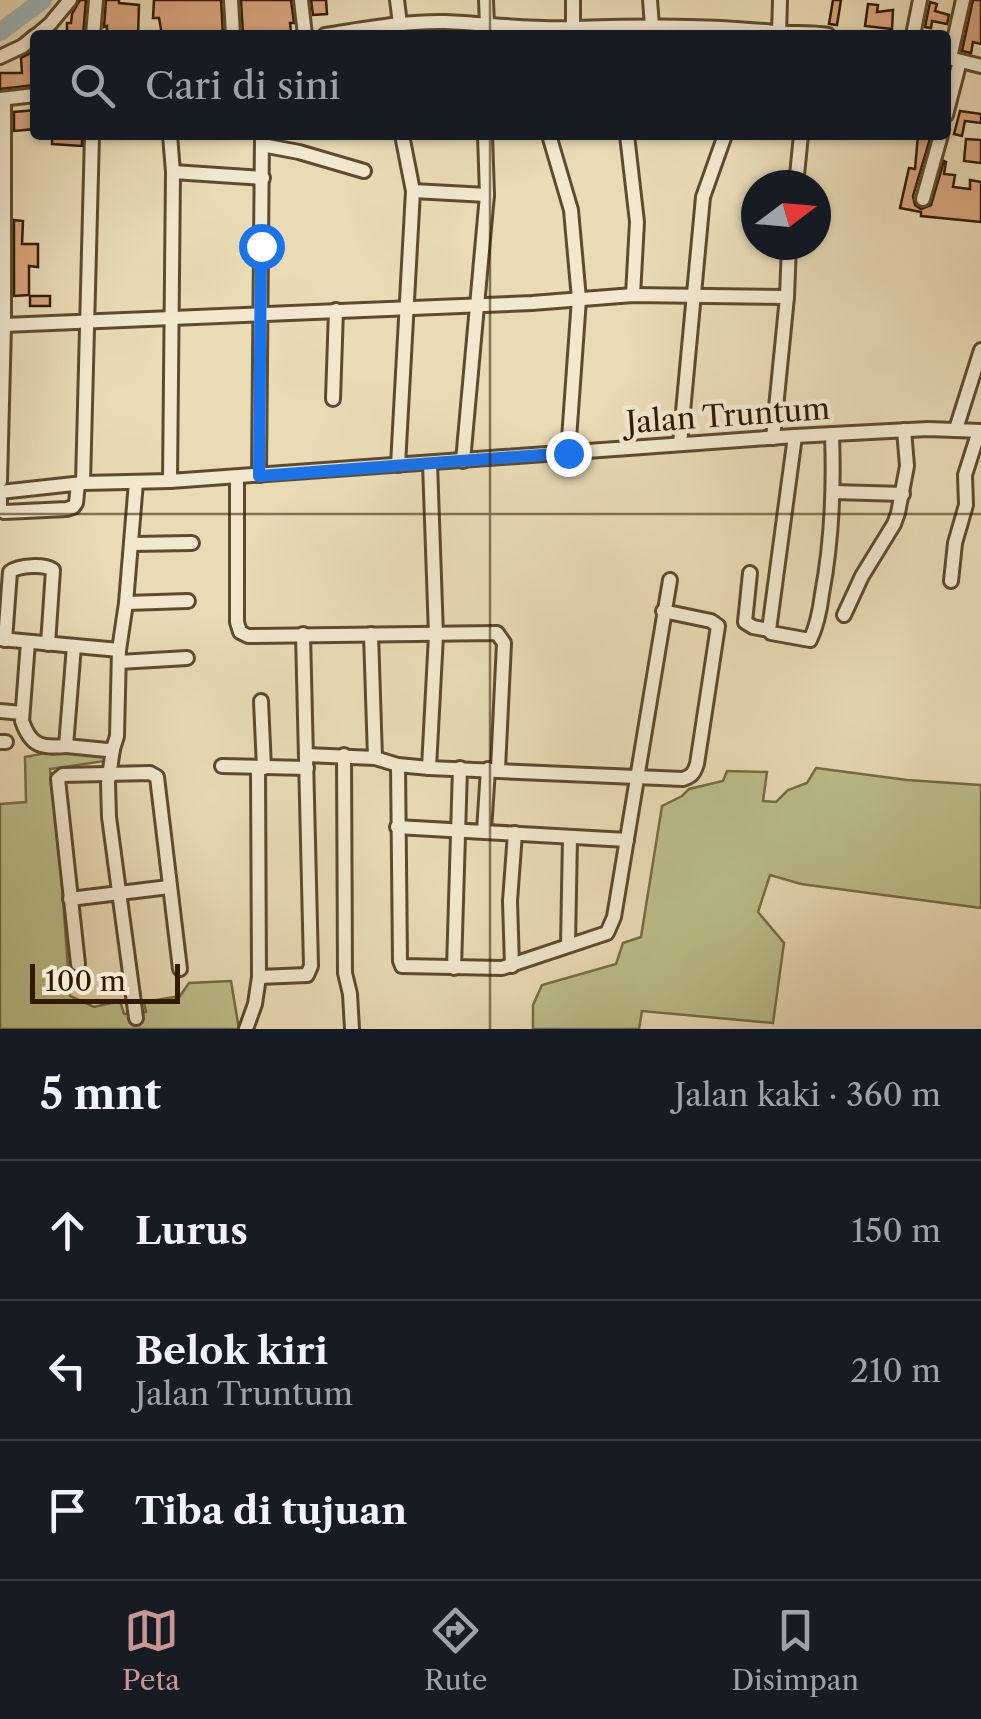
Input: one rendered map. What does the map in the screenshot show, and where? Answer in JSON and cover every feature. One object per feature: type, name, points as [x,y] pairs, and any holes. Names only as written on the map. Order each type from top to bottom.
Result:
[{"type":"street","points":[[43,30],[70,0]]},
{"type":"street","points":[[93,30],[96,0]]},
{"type":"street","points":[[231,0],[233,30]]},
{"type":"street","points":[[301,0],[304,30]]},
{"type":"street","points":[[397,0],[400,24]]},
{"type":"street","points":[[481,28],[486,0]]},
{"type":"street","points":[[573,0],[574,28]]},
{"type":"street","points":[[650,0],[652,26]]},
{"type":"street","points":[[779,30],[780,0]]},
{"type":"street","points":[[913,30],[920,0]]},
{"type":"street","points":[[963,0],[952,59],[981,66]]},
{"type":"street","points":[[385,30],[400,24],[444,22],[521,30]]},
{"type":"street","points":[[552,30],[652,26],[719,30]]},
{"type":"street","points":[[0,57],[30,40]]},
{"type":"street","points":[[0,481],[4,326],[2,99],[30,96]]},
{"type":"street","points":[[0,495],[0,509],[4,512],[67,508],[76,502],[81,484],[92,140]]},
{"type":"street","points":[[170,140],[170,482]]},
{"type":"street","points":[[259,476],[262,140],[364,171]]},
{"type":"street","points":[[398,466],[413,190],[403,140]]},
{"type":"street","points":[[464,461],[488,194],[485,140]]},
{"type":"street","points":[[550,140],[574,226],[579,298],[568,453]]},
{"type":"street","points":[[628,140],[638,222],[633,295]]},
{"type":"street","points":[[680,444],[703,197],[724,140]]},
{"type":"street","points":[[798,170],[800,140]]},
{"type":"street","points":[[924,200],[940,140]]},
{"type":"street","points":[[173,172],[262,178]]},
{"type":"street","points":[[413,190],[488,194]]},
{"type":"street","points":[[773,438],[788,260]]},
{"type":"street","points":[[4,326],[633,295],[787,297]]},
{"type":"street","points":[[334,398],[336,310]]},
{"type":"street","points":[[956,430],[981,350]]},
{"type":"street","points":[[844,615],[862,576],[894,524],[907,466],[904,430]]},
{"type":"street","name":"Jalan Truntum","points":[[0,495],[81,484],[170,482],[795,436],[904,430],[980,431]]},
{"type":"street","points":[[951,582],[955,543],[966,506],[965,475],[980,431]]},
{"type":"street","points":[[750,573],[745,622],[770,633],[812,639],[828,563],[834,492],[832,434]]},
{"type":"street","points":[[769,630],[795,436]]},
{"type":"street","points":[[429,768],[436,635],[430,463]]},
{"type":"street","points":[[239,476],[239,611],[248,636],[493,632],[502,639],[493,769],[484,831]]},
{"type":"street","points":[[136,482],[119,656],[116,736],[108,776],[109,817],[136,1018]]},
{"type":"street","points":[[834,492],[902,494]]},
{"type":"street","points":[[131,544],[192,543]]},
{"type":"street","points":[[48,644],[53,570],[47,566],[16,568],[10,572],[3,640],[48,644],[74,646],[119,656],[187,658]]},
{"type":"street","points":[[398,766],[400,964],[502,968],[601,936],[612,924],[670,580]]},
{"type":"street","points":[[126,603],[188,600]]},
{"type":"street","points":[[222,766],[261,768],[344,755],[375,758],[398,766],[683,779],[692,775],[698,764],[718,630],[715,622],[663,612]]},
{"type":"street","points":[[259,977],[306,976],[310,971],[302,634]]},
{"type":"street","points":[[371,634],[375,758]]},
{"type":"street","points":[[28,642],[24,728],[36,743],[50,747],[113,749]]},
{"type":"street","points":[[66,746],[74,646]]},
{"type":"street","points":[[246,1029],[259,977],[261,701]]},
{"type":"street","points":[[0,711],[22,713]]},
{"type":"street","points":[[344,755],[345,973],[352,1029]]},
{"type":"street","points":[[454,968],[460,768]]},
{"type":"street","points":[[78,964],[58,779],[62,775],[150,773],[157,777],[180,969]]},
{"type":"street","points":[[397,828],[627,840]]},
{"type":"street","points":[[512,966],[510,901],[516,834]]},
{"type":"street","points":[[568,944],[570,837]]},
{"type":"street","points":[[70,900],[169,887]]},
{"type":"green space","points":[[46,753],[106,754],[105,761],[50,769],[70,996],[94,1007],[120,1001],[124,1014],[146,1012],[144,1002],[180,996],[189,983],[231,981],[239,1029],[0,1029],[0,804],[26,802],[25,757]]},
{"type":"green space","points":[[816,768],[981,785],[981,908],[801,884],[770,875],[758,912],[784,943],[773,1023],[642,1011],[639,1029],[533,1029],[533,1005],[542,985],[616,964],[623,943],[641,937],[662,806],[689,789],[723,781],[727,771],[767,772],[763,801],[776,802],[788,790],[807,783]]},
{"type":"building","points":[[80,0],[86,0],[83,30],[67,30]]},
{"type":"building","points":[[106,0],[139,5],[138,30],[104,27]]},
{"type":"building","points":[[154,0],[221,0],[223,30],[161,30],[159,18],[153,18]]},
{"type":"building","points":[[241,0],[291,0],[294,23],[290,23],[291,30],[243,30]]},
{"type":"building","points":[[311,0],[326,0],[327,14],[313,15]]},
{"type":"building","points":[[833,0],[841,0],[837,25],[829,24]]},
{"type":"building","points":[[973,0],[981,0],[981,44],[973,42],[971,53],[962,51]]},
{"type":"building","points":[[930,2],[937,4],[935,11],[949,15],[947,24],[932,21],[931,28],[925,27]]},
{"type":"building","points":[[868,4],[878,5],[877,12],[893,10],[892,29],[865,26]]},
{"type":"building","points":[[30,54],[30,86],[0,89],[0,73],[22,73],[21,58]]},
{"type":"building","points":[[30,110],[30,129],[14,131],[14,112]]},
{"type":"building","points":[[960,111],[981,114],[981,123],[965,121],[962,136],[954,134]]},
{"type":"building","points":[[966,139],[981,140],[981,163],[964,161]]},
{"type":"building","points":[[52,140],[82,140],[82,146],[52,144]]},
{"type":"building","points":[[918,140],[930,140],[913,196],[915,205],[921,209],[931,205],[944,161],[944,174],[955,175],[953,187],[970,189],[970,180],[981,182],[981,222],[921,216],[921,212],[900,208],[909,168],[915,169]]},
{"type":"building","points":[[14,220],[23,221],[22,244],[38,244],[38,267],[29,266],[29,295],[14,296]]},
{"type":"building","points":[[30,296],[50,296],[50,306],[30,306]]},
{"type":"waterway","points":[[0,32],[43,0]]},
{"type":"route","points":[[261,246],[259,476],[568,453]]}]
